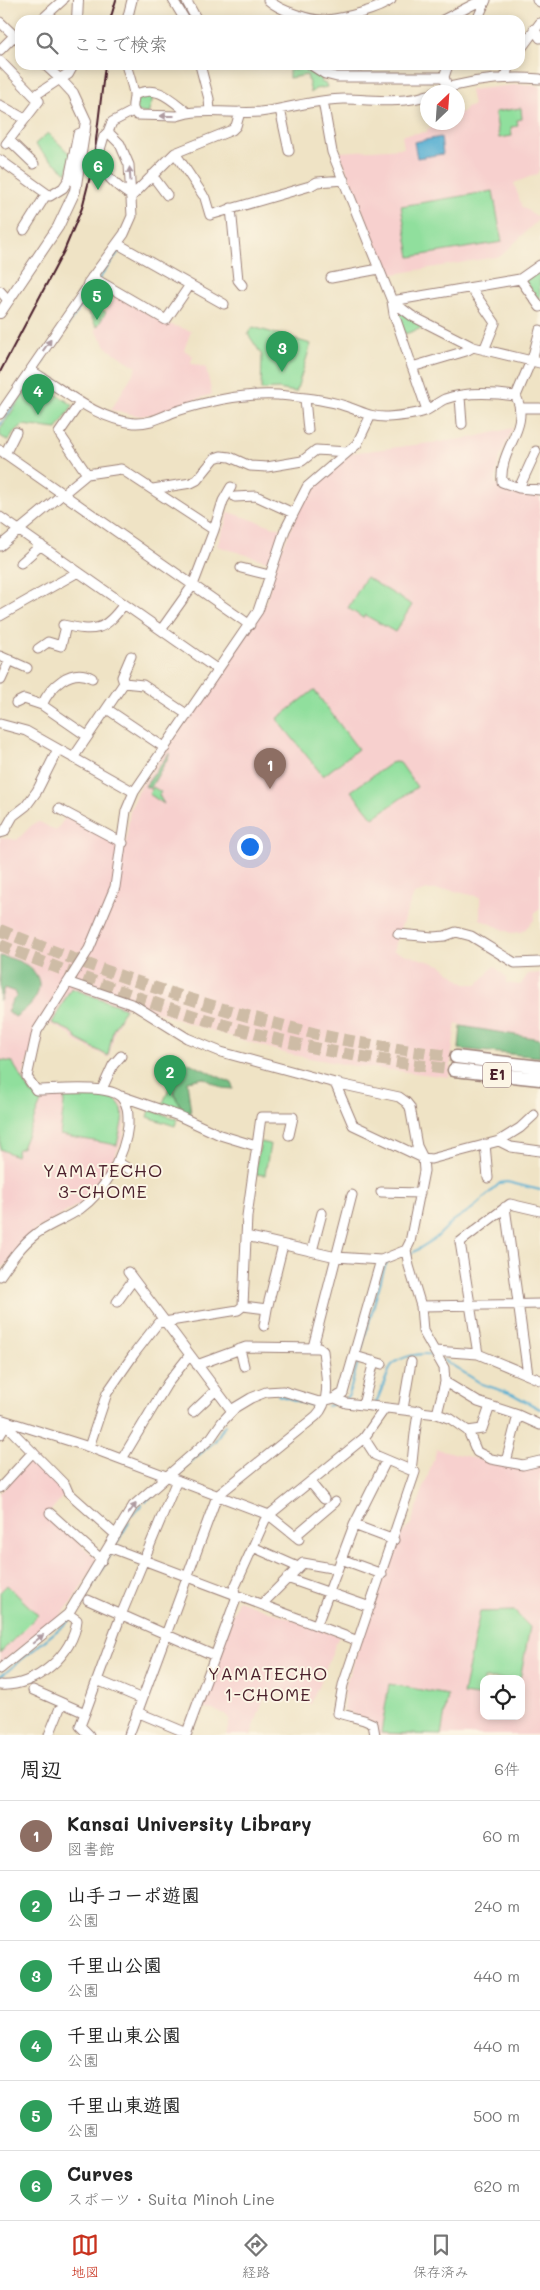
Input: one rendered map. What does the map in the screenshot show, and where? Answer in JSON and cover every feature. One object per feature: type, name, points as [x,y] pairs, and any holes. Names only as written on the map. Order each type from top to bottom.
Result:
[{"type":"highway","name":"E1","points":[[540,1067],[455,1064],[540,1080]]},
{"type":"main road","points":[[77,15],[78,0]]},
{"type":"main road","points":[[0,313],[58,227],[69,205],[78,175],[86,131],[83,111],[73,93],[60,79],[68,74],[70,70]]},
{"type":"street","points":[[46,15],[63,0]]},
{"type":"street","points":[[128,15],[132,0]]},
{"type":"street","points":[[173,0],[183,15]]},
{"type":"street","points":[[186,0],[194,15]]},
{"type":"street","points":[[268,0],[279,8],[307,15]]},
{"type":"street","points":[[350,15],[372,10],[391,0]]},
{"type":"street","points":[[453,15],[482,0]]},
{"type":"street","points":[[479,15],[486,0]]},
{"type":"street","points":[[0,22],[15,36]]},
{"type":"street","points":[[537,26],[540,38]]},
{"type":"street","points":[[525,43],[537,26]]},
{"type":"street","points":[[0,50],[15,41]]},
{"type":"street","points":[[0,61],[39,101],[7,142],[34,164]]},
{"type":"street","points":[[34,96],[60,79],[50,70]]},
{"type":"street","points":[[127,70],[134,95],[131,103],[132,111],[137,115],[144,116],[177,116],[210,111],[240,112],[280,109],[345,99],[386,102],[408,101],[420,97]]},
{"type":"street","points":[[202,70],[210,98],[210,111]]},
{"type":"street","points":[[320,70],[331,76],[444,77]]},
{"type":"street","points":[[368,70],[370,75]]},
{"type":"street","points":[[446,70],[444,77],[447,85]]},
{"type":"street","points":[[505,77],[507,70]]},
{"type":"street","points":[[464,85],[505,77],[540,79]]},
{"type":"street","points":[[134,95],[144,91],[164,93],[188,114]]},
{"type":"street","points":[[323,101],[332,152],[392,301],[394,314],[426,410]]},
{"type":"street","points":[[0,105],[25,119]]},
{"type":"street","points":[[280,109],[289,152]]},
{"type":"street","points":[[132,111],[112,122],[104,136],[99,158],[104,171],[124,192],[132,196]]},
{"type":"street","points":[[132,196],[175,153],[232,130],[236,126],[240,112]]},
{"type":"street","points":[[0,160],[46,195],[50,196],[63,188],[69,179],[78,134],[86,131]]},
{"type":"street","points":[[0,414],[34,373],[86,289],[96,279],[121,245],[131,222],[132,196],[126,154],[108,132]]},
{"type":"street","points":[[175,153],[204,197],[210,214],[310,186],[317,182],[344,180]]},
{"type":"street","points":[[152,175],[167,195]]},
{"type":"street","points":[[24,230],[46,195]]},
{"type":"street","points":[[231,208],[237,283]]},
{"type":"street","points":[[121,245],[224,304]]},
{"type":"street","points":[[392,301],[520,279],[540,264]]},
{"type":"street","points":[[331,278],[379,269]]},
{"type":"street","points":[[96,279],[166,320],[190,285]]},
{"type":"street","points":[[520,279],[540,307]]},
{"type":"street","points":[[472,288],[495,323],[484,350]]},
{"type":"street","points":[[0,291],[8,300]]},
{"type":"street","points":[[392,301],[412,316],[473,346],[536,362]]},
{"type":"street","points":[[516,396],[536,362],[540,330]]},
{"type":"street","points":[[412,367],[466,351],[473,346]]},
{"type":"street","points":[[34,373],[80,403],[104,414],[134,423],[159,419],[175,412],[224,399],[276,395],[345,406],[370,417],[415,414],[446,399],[460,396],[491,392],[516,396]]},
{"type":"street","points":[[460,396],[462,424]]},
{"type":"street","points":[[516,396],[522,408],[520,423],[505,456],[501,474],[502,482],[520,488],[540,490]]},
{"type":"street","points":[[304,399],[308,430]]},
{"type":"street","points":[[80,403],[59,433],[87,474]]},
{"type":"street","points":[[522,408],[540,408]]},
{"type":"street","points":[[256,1146],[220,1135],[179,1116],[102,1089],[36,1090],[27,1077],[37,1031],[89,950],[115,888],[123,843],[126,811],[134,792],[258,611],[269,575],[293,513],[307,487],[357,444],[370,417]]},
{"type":"street","points":[[16,432],[2,452],[250,625]]},
{"type":"street","points":[[153,489],[191,483],[198,480],[215,458],[221,456],[230,457],[250,466],[267,467],[302,461],[316,450],[348,452]]},
{"type":"street","points":[[520,488],[536,451]]},
{"type":"street","points":[[0,546],[87,474],[121,469],[214,530]]},
{"type":"street","points":[[161,630],[193,585],[223,501],[231,487]]},
{"type":"street","points":[[235,498],[265,496],[293,513]]},
{"type":"street","points":[[0,517],[218,670]]},
{"type":"street","points":[[21,563],[41,545]]},
{"type":"street","points":[[241,568],[269,575]]},
{"type":"street","points":[[0,616],[78,572]]},
{"type":"street","points":[[38,650],[48,642],[61,646],[64,626],[93,631],[112,619],[124,604]]},
{"type":"street","points":[[0,656],[27,668]]},
{"type":"street","points":[[124,683],[122,677],[131,656]]},
{"type":"street","points":[[1,680],[10,660]]},
{"type":"street","points":[[42,705],[48,692],[76,671],[92,678]]},
{"type":"street","points":[[124,683],[143,685],[188,714]]},
{"type":"street","points":[[73,758],[124,683]]},
{"type":"street","points":[[16,703],[24,699],[42,705],[88,736]]},
{"type":"street","points":[[107,709],[165,748]]},
{"type":"street","points":[[0,724],[26,732],[134,792]]},
{"type":"street","points":[[0,833],[4,832],[13,816],[26,806],[37,791],[58,749]]},
{"type":"street","points":[[59,809],[123,843]]},
{"type":"street","points":[[398,934],[433,937],[445,936],[456,932],[471,936],[515,963],[540,962]]},
{"type":"street","points":[[70,982],[134,1005],[187,1038],[221,1052],[335,1083],[398,1097],[410,1107],[417,1146],[427,1159]]},
{"type":"street","points":[[102,1089],[114,1065],[122,1056]]},
{"type":"street","points":[[335,1083],[353,1125],[427,1159],[499,1141],[520,1128],[534,1115]]},
{"type":"street","points":[[0,1276],[18,1249],[38,1233],[81,1208],[97,1192],[117,1162],[126,1142],[128,1114],[121,1096]]},
{"type":"street","points":[[243,1306],[246,1236],[261,1117],[293,1117],[289,1135]]},
{"type":"street","points":[[499,1141],[511,1146],[540,1152]]},
{"type":"street","points":[[485,1144],[488,1178]]},
{"type":"street","points":[[427,1159],[407,1254],[421,1306],[422,1332],[444,1368],[445,1382],[437,1414]]},
{"type":"street","points":[[117,1162],[131,1170]]},
{"type":"street","points":[[382,1192],[420,1192]]},
{"type":"street","points":[[312,1347],[352,1194]]},
{"type":"street","points":[[478,1354],[460,1242],[510,1204],[540,1211]]},
{"type":"street","points":[[505,1207],[528,1375]]},
{"type":"street","points":[[312,1251],[322,1212]]},
{"type":"street","points":[[246,1236],[336,1257],[381,1260],[407,1254]]},
{"type":"street","points":[[264,1326],[283,1244]]},
{"type":"street","points":[[339,1400],[358,1357],[381,1260]]},
{"type":"street","points":[[116,1302],[130,1276],[232,1410]]},
{"type":"street","points":[[421,1306],[540,1304]]},
{"type":"street","points":[[88,1447],[107,1393],[158,1323],[238,1310],[243,1306],[267,1309]]},
{"type":"street","points":[[129,1735],[217,1496],[316,1416],[325,1401],[323,1351],[312,1347],[246,1347],[197,1365]]},
{"type":"street","points":[[240,1349],[244,1366]]},
{"type":"street","points":[[435,1351],[478,1354],[540,1380]]},
{"type":"street","points":[[122,1459],[167,1384],[190,1356]]},
{"type":"street","points":[[358,1357],[378,1363],[363,1405]]},
{"type":"street","points":[[403,1409],[410,1362]]},
{"type":"street","points":[[445,1382],[478,1402],[518,1415],[540,1425]]},
{"type":"street","points":[[193,1412],[216,1390]]},
{"type":"street","points":[[0,1669],[71,1616],[102,1560],[112,1548],[116,1535],[135,1504],[172,1478],[211,1438],[232,1410],[256,1395],[275,1391],[287,1392],[316,1402],[339,1400],[363,1405],[419,1410],[437,1414],[451,1419],[468,1431],[477,1452],[491,1459],[523,1465],[540,1461]]},
{"type":"street","points":[[468,1431],[482,1429],[490,1406]]},
{"type":"street","points":[[137,1712],[186,1734],[236,1599],[234,1588],[269,1515],[364,1438],[386,1408]]},
{"type":"street","points":[[411,1470],[416,1435],[415,1427],[419,1410]]},
{"type":"street","points":[[506,1462],[518,1415]]},
{"type":"street","points":[[2,1421],[88,1447],[269,1515],[297,1538],[335,1502]]},
{"type":"street","points":[[0,1435],[2,1421]]},
{"type":"street","points":[[2,1421],[65,1485],[68,1492],[116,1535]]},
{"type":"street","points":[[364,1438],[375,1455],[416,1472],[343,1685],[338,1713],[373,1724],[375,1735]]},
{"type":"street","points":[[0,1488],[33,1452]]},
{"type":"street","points":[[317,1624],[354,1525],[386,1461]]},
{"type":"street","points":[[89,1735],[80,1726],[121,1615],[156,1528],[160,1523],[172,1478]]},
{"type":"street","points":[[310,1482],[324,1499]]},
{"type":"street","points":[[50,1513],[102,1560]]},
{"type":"street","points":[[354,1525],[394,1540]]},
{"type":"street","points":[[253,1547],[298,1567]]},
{"type":"street","points":[[112,1548],[358,1641]]},
{"type":"street","points":[[341,1559],[382,1574]]},
{"type":"street","points":[[262,1604],[303,1562],[337,1569]]},
{"type":"street","points":[[287,1578],[370,1607]]},
{"type":"street","points":[[88,1600],[215,1656]]},
{"type":"street","points":[[0,1685],[19,1683],[38,1674],[57,1660],[69,1645],[76,1632],[76,1620],[71,1616]]},
{"type":"street","points":[[97,1680],[142,1699]]},
{"type":"street","points":[[33,1690],[85,1713]]},
{"type":"street","points":[[49,1735],[62,1703]]},
{"type":"shaded area","points":[[522,84],[540,86],[540,168],[537,174],[514,183],[522,207],[540,218],[501,256],[388,275],[339,152],[404,148],[402,135],[427,132],[427,130],[465,130],[465,108],[473,106],[470,90]]},
{"type":"shaded area","points":[[116,295],[165,323],[191,331],[184,350],[193,356],[191,363],[206,368],[212,394],[154,414],[141,416],[111,410],[137,367],[108,349],[95,330]]},
{"type":"shaded area","points":[[513,428],[498,462],[495,483],[513,492],[540,497],[540,908],[535,912],[534,920],[522,932],[511,933],[480,919],[480,897],[450,890],[428,890],[414,894],[398,934],[394,951],[441,965],[465,984],[478,984],[494,966],[506,977],[506,983],[520,985],[528,974],[540,973],[540,1038],[471,1028],[456,1023],[449,1077],[348,1065],[288,1054],[181,1021],[129,1001],[115,1030],[109,1058],[75,1041],[70,1034],[41,1020],[23,1076],[33,1092],[100,1092],[114,1096],[122,1103],[125,1113],[123,1139],[106,1173],[91,1194],[78,1205],[36,1230],[0,1271],[0,837],[17,840],[34,823],[40,822],[56,831],[66,816],[125,848],[130,810],[141,786],[261,612],[267,599],[275,564],[311,489],[351,453],[470,438]]},
{"type":"shaded area","points":[[229,512],[281,529],[270,562],[217,546]]},
{"type":"shaded area","points":[[437,1449],[490,1462],[540,1464],[540,1735],[377,1735],[357,1716],[343,1709],[345,1686],[396,1540],[411,1524]]},
{"type":"shaded area","points":[[33,1456],[65,1494],[47,1515],[98,1560],[71,1603],[58,1619],[0,1664],[0,1493]]},
{"type":"shaded area","points":[[238,1600],[339,1636],[311,1704],[274,1692],[271,1700],[264,1698],[251,1735],[226,1735],[230,1720],[225,1714],[199,1706]]},
{"type":"green space","points":[[289,70],[314,70],[322,76],[321,82],[326,84],[327,87],[315,89],[311,93],[307,75],[289,78]]},
{"type":"green space","points":[[142,96],[151,96],[153,98],[148,114],[137,111],[135,102]]},
{"type":"green space","points":[[521,108],[522,119],[517,120],[518,126],[511,127],[512,136],[499,138],[495,112]]},
{"type":"green space","points":[[48,133],[71,155],[67,173],[35,144]]},
{"type":"green space","points":[[493,191],[502,242],[410,257],[401,206]]},
{"type":"green space","points":[[540,268],[540,299],[539,299],[525,281]]},
{"type":"green space","points":[[91,304],[106,312],[97,327],[87,310]]},
{"type":"green space","points":[[400,313],[425,327],[405,334],[398,315]]},
{"type":"green space","points":[[253,327],[311,344],[296,392],[278,389],[261,390],[262,355],[248,334]]},
{"type":"green space","points":[[34,380],[73,405],[57,429],[23,425],[13,433],[9,441],[0,436],[0,429]]},
{"type":"green space","points":[[366,577],[412,605],[395,632],[365,615],[363,618],[348,608]]},
{"type":"green space","points":[[314,690],[358,749],[323,776],[277,719]]},
{"type":"green space","points":[[170,752],[150,789],[145,786]]},
{"type":"green space","points":[[399,761],[417,787],[373,818],[351,791],[391,763]]},
{"type":"green space","points":[[153,787],[161,792],[159,795],[164,804],[149,794]]},
{"type":"green space","points":[[0,956],[26,965],[34,972],[38,980],[39,989],[35,998],[15,1017],[8,1011],[12,1000],[17,996],[15,992],[4,988],[0,1001]]},
{"type":"green space","points":[[71,988],[125,1008],[113,1030],[108,1056],[77,1039],[72,1032],[52,1023]]},
{"type":"green space","points":[[461,1026],[540,1039],[540,1057],[459,1049]]},
{"type":"green space","points":[[0,1060],[12,1062],[32,1094],[44,1095],[22,1148],[18,1149],[16,1156],[0,1149]]},
{"type":"green space","points":[[185,1061],[232,1083],[233,1089],[222,1088],[204,1078],[187,1081],[191,1113],[188,1116],[177,1100],[171,1079],[164,1069],[165,1064]]},
{"type":"green space","points":[[170,1086],[184,1114],[162,1106]]},
{"type":"green space","points":[[101,1093],[111,1097],[121,1107],[122,1120],[117,1145],[60,1135],[65,1095]]},
{"type":"green space","points":[[150,1110],[177,1119],[175,1126],[148,1117]]},
{"type":"green space","points":[[261,1142],[270,1144],[265,1175],[254,1174]]},
{"type":"green space","points":[[7,1585],[38,1615],[0,1653],[0,1592]]},
{"type":"green space","points":[[514,1611],[530,1627],[521,1675],[480,1675],[480,1696],[463,1694],[480,1612]]},
{"type":"green space","points":[[389,1684],[448,1695],[441,1735],[381,1733]]},
{"type":"water","points":[[441,137],[443,154],[417,158],[414,142]]},
{"type":"waterway","points":[[99,279],[121,248]]},
{"type":"waterway","points":[[63,332],[97,283]]},
{"type":"waterway","points":[[37,371],[44,360]]},
{"type":"waterway","points":[[0,425],[33,377]]},
{"type":"waterway","points":[[409,1255],[436,1238],[453,1221],[473,1208],[500,1183],[507,1182],[540,1190]]},
{"type":"waterway","points":[[360,1354],[388,1261]]},
{"type":"waterway","points":[[376,1403],[391,1366],[411,1356],[433,1355]]},
{"type":"waterway","points":[[444,1360],[482,1384],[512,1394],[540,1409]]},
{"type":"waterway","points":[[345,1399],[349,1395],[358,1361]]},
{"type":"waterway","points":[[278,1395],[318,1407]]},
{"type":"waterway","points":[[327,1406],[337,1403]]},
{"type":"waterway","points":[[174,1476],[215,1441],[225,1425]]},
{"type":"waterway","points":[[146,1501],[169,1481]]},
{"type":"waterway","points":[[132,1515],[142,1504]]},
{"type":"waterway","points":[[115,1546],[129,1522]]},
{"type":"waterway","points":[[75,1615],[112,1552]]},
{"type":"waterway","points":[[0,1677],[70,1620]]},
{"type":"tunnel","points":[[0,930],[79,961],[239,1014],[338,1039],[456,1057]]},
{"type":"tunnel","points":[[0,945],[78,976],[238,1029],[337,1052],[454,1070]]},
{"type":"railway","points":[[112,15],[116,0]]},
{"type":"railway","points":[[0,372],[64,251],[82,208],[93,165],[104,70]]},
{"type":"place","name":"Curves","points":[[98,190]]},
{"type":"place","name":"千里山東遊園","points":[[97,320]]},
{"type":"place","name":"千里山公園","points":[[282,372]]},
{"type":"place","name":"千里山東公園","points":[[38,415]]},
{"type":"place","name":"Kansai University Library","points":[[270,789]]},
{"type":"place","name":"山手コーポ遊園","points":[[170,1096]]},
{"type":"district","name":"YAMATECHO 3-CHOME","points":[[103,1181]]},
{"type":"district","name":"YAMATECHO 1-CHOME","points":[[268,1684]]}]
